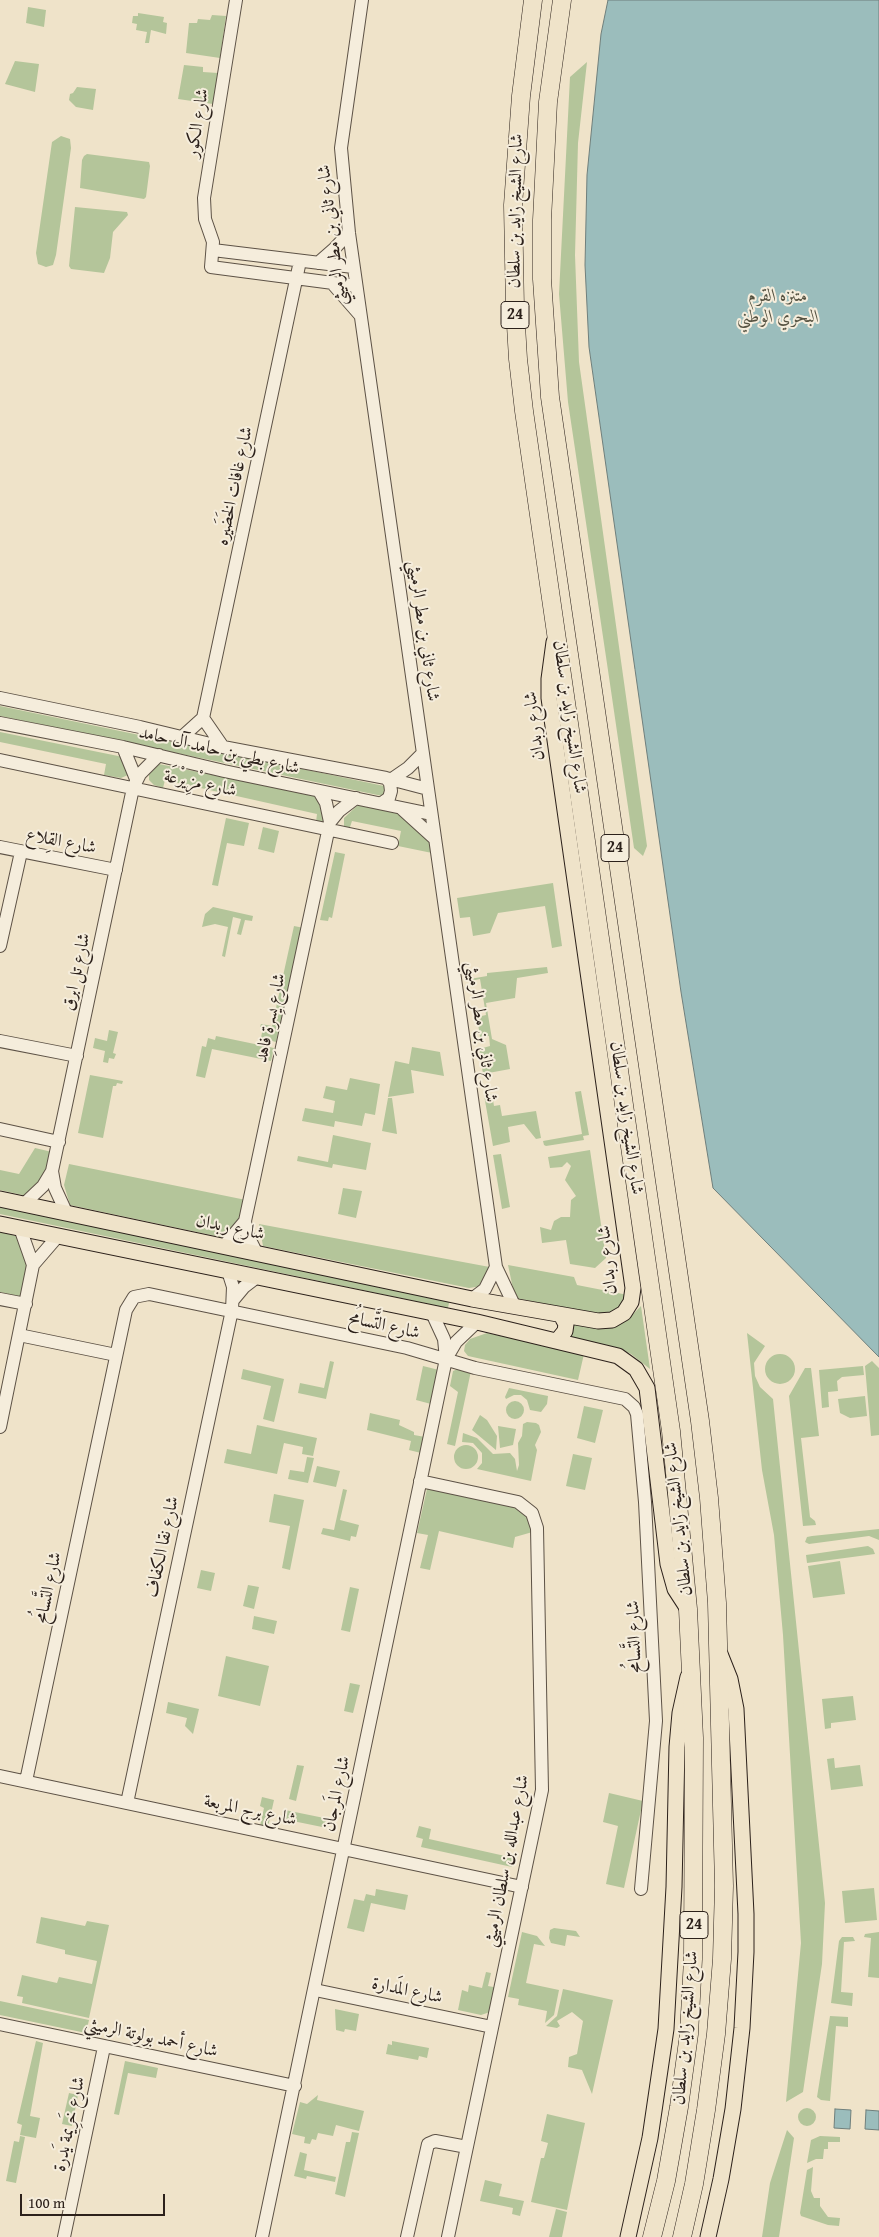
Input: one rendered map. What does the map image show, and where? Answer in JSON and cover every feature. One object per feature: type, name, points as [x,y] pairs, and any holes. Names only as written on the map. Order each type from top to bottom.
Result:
[{"type":"highway","name":"شارع الشيخ زايد بن سلطان","points":[[533,0],[520,96],[513,213],[514,299],[524,411],[671,1431],[688,1609],[691,1666],[695,1886],[689,2024],[679,2107],[666,2181],[652,2237]]},
{"type":"highway","name":"شارع الشيخ زايد بن سلطان","points":[[562,0],[548,102],[542,210],[543,289],[550,397],[700,1421],[709,1498],[719,1651],[724,1886],[722,1959],[716,2034],[706,2110],[694,2184],[682,2237]]},
{"type":"main road","name":"شارع ربدان","points":[[0,1199],[514,1307],[598,1321],[612,1320],[628,1308],[633,1288],[550,698],[549,674],[556,628]]},
{"type":"main road","points":[[0,1224],[476,1322],[618,1356],[628,1362],[642,1378],[648,1399],[668,1564],[675,1589],[688,1609]]},
{"type":"main road","points":[[557,1342],[565,1331],[566,1324],[561,1314]]},
{"type":"main road","points":[[708,2237],[721,2179],[733,2109],[742,2028],[746,1952],[746,1914],[736,1709],[730,1679],[719,1651]]},
{"type":"main road","points":[[628,2237],[650,2138],[666,2029],[674,1887],[677,1747],[680,1713],[691,1666]]},
{"type":"street","name":"شارع الكور","points":[[236,0],[204,198],[204,212],[213,239],[211,267],[356,286]]},
{"type":"street","name":"شارع ثاني بن مطر الرميثي","points":[[362,0],[341,148],[349,233],[496,1267],[514,1307]]},
{"type":"street","points":[[318,263],[349,233]]},
{"type":"street","points":[[213,250],[353,267]]},
{"type":"street","name":"شارع غافات الخَضَيره","points":[[203,718],[300,261]]},
{"type":"street","points":[[332,283],[360,315]]},
{"type":"street","name":"شارع بطي بن حامد آل حامد","points":[[0,698],[223,747],[389,778],[428,789]]},
{"type":"street","points":[[182,737],[203,718],[223,747]]},
{"type":"street","name":"شارع بطي بن حامد آل حامد","points":[[0,723],[123,747],[224,772],[431,814]]},
{"type":"street","points":[[123,747],[135,784]]},
{"type":"street","points":[[382,803],[389,798],[391,791],[389,778],[423,753]]},
{"type":"street","points":[[135,784],[159,755]]},
{"type":"street","name":"شارع مْزِيرْعَة","points":[[0,760],[135,784],[330,826],[392,843]]},
{"type":"street","name":"شارع تل ابرق","points":[[24,1204],[43,1186],[52,1171],[135,784]]},
{"type":"street","name":"شارع يِسرة فاهِد","points":[[256,1252],[247,1234],[245,1221],[330,826],[326,803],[319,791]]},
{"type":"street","points":[[330,826],[339,811],[356,798]]},
{"type":"street","points":[[400,808],[434,838]]},
{"type":"street","name":"شارع القِلاع","points":[[0,847],[116,870]]},
{"type":"street","points":[[0,946],[21,852]]},
{"type":"street","points":[[0,1041],[77,1056]]},
{"type":"street","points":[[0,1129],[59,1142]]},
{"type":"street","name":"شارع تل ابرق","points":[[52,1171],[58,1197],[66,1212]]},
{"type":"street","name":"شارع يِسرة فاهِد","points":[[224,1246],[245,1221]]},
{"type":"street","points":[[0,1426],[4,1386],[19,1335],[33,1265],[20,1228]]},
{"type":"street","points":[[33,1265],[58,1236]]},
{"type":"street","points":[[472,1299],[485,1289],[496,1267]]},
{"type":"street","name":"شارع نقا الكفاف","points":[[127,1803],[233,1304],[233,1287],[228,1271]]},
{"type":"street","points":[[233,1304],[244,1287],[257,1277]]},
{"type":"street","name":"شارع التَّسامُح","points":[[26,1781],[127,1305],[138,1295],[149,1294],[233,1304],[475,1368],[624,1399],[632,1404],[636,1410],[647,1529],[656,1721],[642,1889]]},
{"type":"street","points":[[0,1299],[26,1304]]},
{"type":"street","name":"شارع المَرجان","points":[[262,2237],[446,1359],[444,1339],[432,1313]]},
{"type":"street","name":"شارع المَرجان","points":[[446,1359],[456,1342],[476,1322]]},
{"type":"street","points":[[19,1335],[116,1355]]},
{"type":"street","name":"شارع عبدالله بن سلطان الرميثي","points":[[420,1482],[518,1502],[528,1509],[536,1523],[542,1780],[522,1887],[448,2237]]},
{"type":"street","name":"شارع برج المربعة","points":[[0,1776],[522,1887]]},
{"type":"street","name":"شارع المَدارة","points":[[315,1990],[492,2027]]},
{"type":"street","name":"شارع أحمد بولوتة الرميثي","points":[[0,2024],[295,2086]]},
{"type":"street","name":"شارع خَرِيمة يَدرة","points":[[64,2237],[104,2047]]},
{"type":"street","points":[[407,2237],[428,2144],[435,2141],[467,2148]]},
{"type":"green space","points":[[28,7],[46,10],[44,27],[26,23]]},
{"type":"green space","points":[[138,13],[164,17],[163,22],[167,23],[166,34],[151,30],[149,43],[145,43],[147,32],[136,30],[137,24],[132,23],[133,16],[138,16]]},
{"type":"green space","points":[[212,15],[226,16],[220,58],[186,53],[189,23],[197,23],[198,19],[210,20]]},
{"type":"green space","points":[[15,61],[39,64],[35,92],[5,84]]},
{"type":"green space","points":[[587,62],[578,143],[575,255],[579,362],[647,846],[643,856],[634,848],[568,402],[559,294],[570,77]]},
{"type":"green space","points":[[184,65],[203,67],[203,72],[218,73],[213,104],[178,99]]},
{"type":"green space","points":[[77,87],[96,89],[93,110],[76,107],[69,100],[70,94]]},
{"type":"green space","points":[[61,136],[70,139],[71,148],[56,255],[53,265],[46,267],[38,264],[36,253],[52,142]]},
{"type":"green space","points":[[87,154],[149,162],[146,197],[144,199],[80,188],[82,160]]},
{"type":"green space","points":[[75,207],[127,212],[128,215],[113,232],[110,258],[104,273],[71,269],[69,266]]},
{"type":"green space","points":[[0,706],[389,787],[387,797],[0,716]]},
{"type":"green space","points":[[0,732],[123,757],[128,775],[121,778],[104,775],[106,764],[0,742]]},
{"type":"green space","points":[[159,764],[316,796],[325,821],[316,822],[317,814],[165,780],[163,788],[154,785],[149,780],[149,773]]},
{"type":"green space","points":[[358,805],[414,815],[427,830],[432,853],[398,846],[401,831],[352,821],[349,830],[344,829],[344,818]]},
{"type":"green space","points":[[226,818],[249,823],[244,846],[227,843],[218,886],[212,885]]},
{"type":"green space","points":[[263,827],[279,831],[274,853],[258,849]]},
{"type":"green space","points":[[335,852],[345,854],[332,918],[329,917],[328,921],[320,920]]},
{"type":"green space","points":[[553,883],[562,946],[552,948],[545,906],[498,913],[490,933],[473,936],[470,917],[460,918],[457,898]]},
{"type":"green space","points":[[213,907],[253,916],[252,921],[245,920],[241,935],[237,934],[241,919],[233,917],[225,957],[222,956],[228,927],[215,924],[202,927],[205,914]]},
{"type":"green space","points":[[294,926],[304,928],[284,1023],[280,1023],[276,1042],[261,1038],[263,1027],[260,1027],[261,1024],[272,1026]]},
{"type":"green space","points":[[547,967],[548,973],[517,978],[515,998],[486,1003],[492,1039],[506,1045],[510,1069],[483,1074],[479,1049],[490,1046],[489,1036],[480,1037],[477,1017],[486,1015],[480,979],[470,981],[470,979],[487,976],[487,973]]},
{"type":"green space","points":[[109,1030],[118,1032],[113,1053],[116,1054],[114,1059],[109,1058],[108,1063],[103,1062],[105,1051],[93,1048],[95,1038],[107,1041]]},
{"type":"green space","points":[[216,1036],[274,1048],[271,1061],[212,1049],[205,1078],[196,1076],[202,1046],[206,1047],[208,1038],[215,1040]]},
{"type":"green space","points":[[412,1047],[440,1052],[444,1076],[411,1070],[414,1093],[388,1097],[395,1061],[409,1064]]},
{"type":"green space","points":[[90,1075],[123,1081],[122,1084],[117,1083],[116,1086],[113,1086],[103,1138],[78,1133]]},
{"type":"green space","points":[[350,1078],[380,1084],[375,1115],[365,1113],[362,1126],[335,1121],[334,1127],[302,1121],[305,1108],[333,1113],[335,1101],[323,1098],[326,1086],[347,1090]]},
{"type":"green space","points":[[581,1091],[589,1135],[583,1136],[584,1140],[544,1145],[543,1141],[582,1134],[575,1092]]},
{"type":"green space","points":[[492,1094],[494,1106],[500,1105],[502,1116],[536,1111],[541,1138],[536,1139],[524,1124],[508,1127],[510,1142],[493,1146],[484,1095]]},
{"type":"green space","points":[[388,1098],[392,1098],[397,1134],[382,1131]]},
{"type":"green space","points":[[333,1135],[371,1143],[366,1170],[333,1164],[332,1168],[297,1161],[298,1156],[328,1162]]},
{"type":"green space","points":[[35,1148],[52,1152],[48,1169],[27,1196],[0,1190],[0,1170],[19,1174]]},
{"type":"green space","points":[[590,1150],[606,1258],[595,1268],[570,1264],[566,1240],[542,1243],[540,1227],[551,1230],[554,1221],[561,1217],[570,1217],[571,1200],[576,1196],[565,1180],[571,1166],[567,1162],[562,1167],[550,1168],[548,1157]]},
{"type":"green space","points":[[501,1154],[510,1207],[502,1209],[493,1155]]},
{"type":"green space","points":[[69,1164],[246,1200],[242,1220],[225,1238],[70,1205],[64,1185]]},
{"type":"green space","points":[[343,1188],[362,1191],[356,1218],[338,1214]]},
{"type":"green space","points":[[0,1203],[450,1298],[448,1308],[0,1214]]},
{"type":"green space","points":[[259,1224],[495,1268],[482,1286],[469,1288],[263,1246]]},
{"type":"green space","points":[[0,1232],[20,1237],[29,1261],[21,1297],[0,1292]]},
{"type":"green space","points":[[508,1265],[574,1277],[577,1285],[633,1296],[609,1316],[515,1298]]},
{"type":"green space","points":[[641,1306],[650,1369],[631,1354],[622,1350],[569,1338],[574,1324],[622,1321],[631,1316]]},
{"type":"green space","points":[[487,1333],[584,1354],[578,1380],[468,1356],[464,1351],[465,1345],[470,1339]]},
{"type":"green space","points":[[747,1333],[765,1346],[754,1363],[755,1376],[760,1387],[773,1399],[825,1903],[822,1964],[803,2092],[786,2102],[801,1943],[783,1635],[774,1535],[762,1470]]},
{"type":"green space","points":[[780,1354],[791,1358],[795,1369],[791,1380],[780,1384],[769,1380],[765,1369],[769,1358]]},
{"type":"green space","points":[[330,1361],[334,1362],[326,1399],[298,1393],[300,1383],[324,1388]]},
{"type":"green space","points":[[872,1361],[879,1368],[879,1435],[871,1436],[865,1366]]},
{"type":"green space","points":[[423,1366],[439,1370],[431,1404],[416,1400]]},
{"type":"green space","points":[[863,1366],[864,1375],[842,1377],[837,1381],[838,1391],[828,1392],[829,1407],[822,1408],[819,1370]]},
{"type":"green space","points":[[460,1368],[471,1371],[455,1446],[447,1444],[458,1392],[450,1386],[453,1371]]},
{"type":"green space","points":[[805,1368],[811,1368],[819,1436],[801,1438],[810,1517],[815,1521],[816,1525],[803,1526],[789,1396]]},
{"type":"green space","points":[[243,1369],[284,1379],[274,1422],[263,1419],[271,1386],[241,1379]]},
{"type":"green space","points":[[509,1388],[548,1396],[547,1404],[541,1412],[530,1410],[527,1400],[521,1395],[514,1395],[506,1399]]},
{"type":"green space","points":[[865,1396],[867,1416],[850,1418],[840,1413],[838,1399]]},
{"type":"green space","points":[[511,1401],[519,1401],[524,1406],[522,1417],[511,1419],[506,1414],[506,1406]]},
{"type":"green space","points":[[584,1406],[603,1410],[595,1443],[577,1438]]},
{"type":"green space","points":[[370,1413],[400,1420],[399,1425],[414,1432],[414,1435],[425,1437],[421,1453],[409,1450],[411,1441],[367,1430]]},
{"type":"green space","points":[[480,1415],[487,1420],[497,1436],[496,1450],[472,1430]]},
{"type":"green space","points":[[527,1422],[539,1425],[541,1432],[535,1445],[537,1450],[531,1481],[477,1469],[482,1463],[482,1453],[473,1443],[462,1442],[463,1433],[477,1438],[493,1454],[510,1453],[515,1459],[517,1471],[519,1465],[518,1443],[522,1436],[523,1424]]},
{"type":"green space","points":[[257,1425],[317,1438],[313,1456],[302,1454],[303,1447],[284,1443],[277,1474],[224,1463],[227,1449],[251,1454]]},
{"type":"green space","points":[[498,1426],[516,1429],[513,1445],[500,1448]]},
{"type":"green space","points":[[466,1445],[474,1449],[478,1457],[474,1465],[466,1469],[458,1465],[454,1457],[458,1449]]},
{"type":"green space","points":[[573,1454],[592,1458],[585,1490],[566,1486]]},
{"type":"green space","points":[[307,1457],[314,1458],[308,1483],[288,1479],[290,1470],[304,1472]]},
{"type":"green space","points":[[317,1466],[340,1471],[336,1487],[313,1482]]},
{"type":"green space","points":[[439,1488],[524,1506],[536,1531],[515,1537],[513,1548],[439,1531],[430,1570],[420,1568],[428,1535],[417,1533],[427,1489]]},
{"type":"green space","points":[[343,1489],[347,1490],[340,1520],[359,1525],[356,1537],[351,1536],[350,1541],[321,1534],[323,1528],[334,1530]]},
{"type":"green space","points":[[274,1494],[304,1500],[290,1570],[282,1568],[290,1526],[269,1522]]},
{"type":"green space","points":[[879,1529],[879,1540],[869,1536],[809,1544],[805,1542],[807,1537],[812,1536]]},
{"type":"green space","points":[[868,1546],[873,1549],[875,1554],[807,1563],[806,1555]]},
{"type":"green space","points":[[840,1561],[845,1594],[813,1598],[808,1566]]},
{"type":"green space","points":[[201,1570],[215,1573],[211,1591],[197,1588]]},
{"type":"green space","points":[[248,1585],[259,1587],[254,1609],[243,1606]]},
{"type":"green space","points":[[350,1587],[359,1589],[350,1632],[341,1630]]},
{"type":"green space","points":[[254,1616],[277,1621],[274,1634],[252,1629]]},
{"type":"green space","points":[[226,1656],[269,1666],[260,1706],[218,1696]]},
{"type":"green space","points":[[350,1683],[360,1685],[353,1713],[344,1711]]},
{"type":"green space","points":[[853,1696],[856,1720],[831,1723],[831,1728],[825,1729],[822,1699]]},
{"type":"green space","points":[[168,1702],[199,1709],[193,1734],[185,1726],[187,1718],[166,1713]]},
{"type":"green space","points":[[834,1758],[835,1768],[860,1765],[863,1786],[831,1790],[827,1759]]},
{"type":"green space","points":[[297,1765],[304,1766],[296,1801],[289,1799]]},
{"type":"green space","points":[[609,1793],[643,1801],[624,1888],[606,1884],[618,1826],[603,1822]]},
{"type":"green space","points":[[262,1797],[274,1800],[268,1827],[260,1826],[264,1808],[260,1806]]},
{"type":"green space","points":[[285,1810],[329,1819],[327,1828],[283,1819]]},
{"type":"green space","points":[[419,1826],[431,1829],[429,1839],[514,1858],[512,1867],[421,1847],[423,1839],[416,1837]]},
{"type":"green space","points":[[874,1888],[877,1920],[845,1923],[842,1891]]},
{"type":"green space","points":[[376,1889],[408,1895],[405,1910],[371,1903],[364,1932],[347,1928],[354,1899],[364,1901],[366,1894],[375,1896]]},
{"type":"green space","points":[[41,1917],[85,1926],[87,1921],[109,1925],[89,2018],[22,2003],[23,1997],[17,1996],[22,1975],[57,1983],[59,1977],[92,1984],[97,1961],[65,1954],[65,1950],[36,1943]]},
{"type":"green space","points":[[554,1928],[576,1931],[580,1937],[567,1935],[565,1946],[551,1943],[549,1938],[550,1930]]},
{"type":"green space","points":[[522,1932],[537,1936],[545,1946],[534,1944],[526,1983],[559,1990],[554,2015],[545,2023],[547,2011],[518,2005],[519,1999],[508,1997]]},
{"type":"green space","points":[[879,1932],[879,1978],[868,1977],[871,1938],[864,1937],[865,1934]]},
{"type":"green space","points":[[842,1937],[853,1937],[855,1941],[844,1942],[841,1992],[853,1993],[852,2006],[831,2003],[839,1941]]},
{"type":"green space","points":[[486,1972],[491,1973],[488,1986],[499,1988],[490,2012],[481,2015],[458,2010],[462,1990],[468,1992],[469,1985],[482,1988]]},
{"type":"green space","points":[[563,1989],[613,2000],[592,2094],[582,2070],[568,2067],[569,2057],[577,2054],[583,2021],[572,2012],[557,2021],[560,2026],[557,2028],[546,2026],[557,2016]]},
{"type":"green space","points":[[0,2001],[89,2020],[86,2033],[0,2015]]},
{"type":"green space","points":[[335,2009],[359,2014],[356,2031],[345,2029],[344,2032],[336,2030]]},
{"type":"green space","points":[[830,2016],[848,2017],[848,2027],[836,2026],[830,2101],[821,2100],[817,2097]]},
{"type":"green space","points":[[36,2041],[43,2043],[30,2116],[40,2118],[36,2138],[20,2135],[22,2125],[17,2123]]},
{"type":"green space","points":[[392,2041],[429,2048],[427,2058],[419,2056],[418,2060],[386,2054],[388,2044],[392,2045]]},
{"type":"green space","points":[[125,2061],[158,2068],[156,2078],[128,2073],[119,2115],[114,2114]]},
{"type":"green space","points":[[69,2093],[78,2095],[72,2126],[62,2124]]},
{"type":"green space","points":[[318,2095],[317,2100],[364,2111],[359,2131],[336,2125],[333,2136],[318,2133],[316,2140],[312,2139],[310,2144],[304,2143],[305,2137],[292,2134],[300,2102],[307,2104]]},
{"type":"green space","points":[[807,2108],[813,2111],[816,2117],[813,2123],[807,2126],[801,2123],[798,2117],[801,2111]]},
{"type":"green space","points":[[547,2114],[585,2123],[567,2210],[531,2202],[541,2158],[544,2158],[548,2143],[541,2141]]},
{"type":"green space","points":[[787,2130],[794,2138],[779,2237],[762,2237],[770,2183]]},
{"type":"green space","points":[[352,2132],[359,2133],[345,2197],[335,2194],[346,2142],[350,2142]]},
{"type":"green space","points":[[20,2136],[25,2137],[16,2183],[6,2181],[14,2141],[19,2142]]},
{"type":"green space","points":[[820,2136],[840,2137],[840,2142],[828,2142],[828,2149],[824,2149],[823,2159],[816,2159],[807,2163],[811,2140]]},
{"type":"green space","points":[[300,2152],[307,2154],[304,2170],[336,2177],[335,2182],[307,2176],[306,2179],[294,2176]]},
{"type":"green space","points":[[813,2167],[811,2191],[814,2198],[820,2198],[820,2206],[828,2217],[840,2218],[839,2226],[828,2225],[801,2216],[807,2170]]},
{"type":"green space","points":[[485,2180],[502,2184],[499,2196],[524,2201],[520,2216],[512,2214],[513,2208],[480,2201]]},
{"type":"green space","points":[[556,2209],[567,2212],[562,2237],[549,2237]]},
{"type":"water","name":"متنزه القرم البحري الوطني","points":[[608,0],[879,0],[879,1357],[713,1188],[681,992],[589,347],[585,265],[587,175],[601,34]]},
{"type":"water","points":[[835,2109],[851,2110],[850,2129],[834,2128]]},
{"type":"water","points":[[866,2110],[879,2111],[879,2130],[865,2129]]}]
